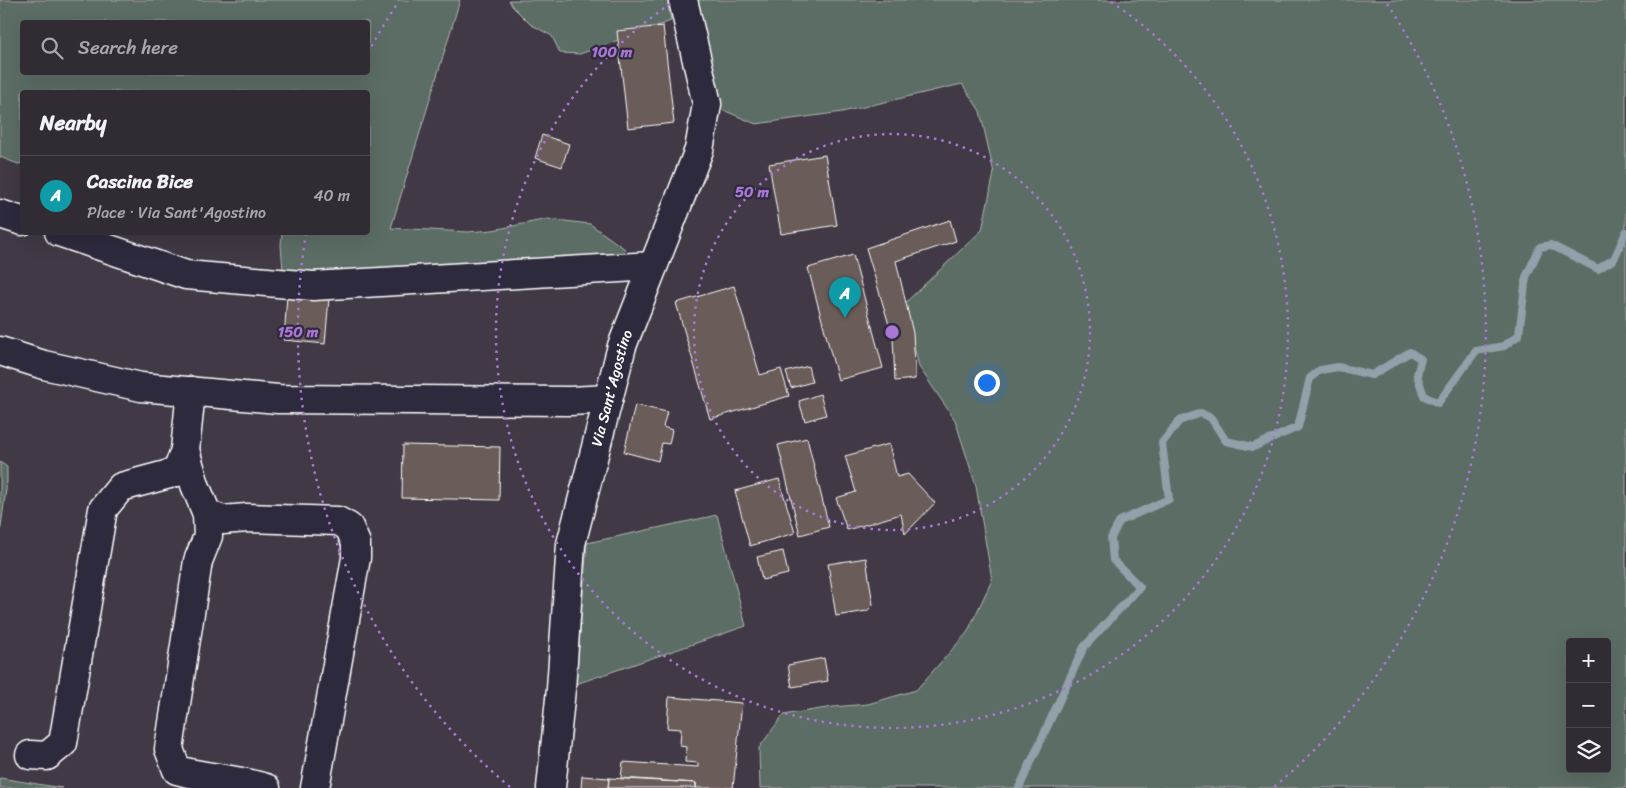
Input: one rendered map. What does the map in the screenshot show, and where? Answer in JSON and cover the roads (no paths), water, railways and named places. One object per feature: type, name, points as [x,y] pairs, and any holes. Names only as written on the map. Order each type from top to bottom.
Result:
[{"type":"street","name":"Via Sant'Agostino","points":[[552,788],[571,544],[622,346],[699,150],[707,104],[683,0]]},
{"type":"street","points":[[0,214],[20,220]]},
{"type":"street","points":[[68,235],[186,275],[313,286],[653,266]]},
{"type":"street","points":[[0,351],[44,365],[141,387],[278,399],[570,401],[608,399]]},
{"type":"street","points":[[30,755],[47,756],[63,743],[103,509],[121,488],[177,472],[184,450],[191,391]]},
{"type":"street","points":[[184,450],[207,514],[208,536],[198,561],[169,749],[176,770],[266,788]]},
{"type":"street","points":[[207,514],[223,520],[247,518],[338,521],[349,527],[356,542],[356,558],[315,788]]},
{"type":"waterway","points":[[1019,788],[1084,647],[1140,587],[1113,560],[1111,538],[1120,521],[1169,499],[1162,443],[1179,421],[1201,413],[1211,418],[1226,441],[1253,447],[1298,427],[1310,378],[1320,370],[1338,367],[1372,375],[1410,352],[1421,359],[1417,375],[1424,396],[1438,403],[1476,351],[1504,346],[1519,335],[1526,277],[1540,247],[1551,245],[1598,269],[1614,259],[1626,232]]},
{"type":"place","name":"Cascina Bice","points":[[845,318]]}]
